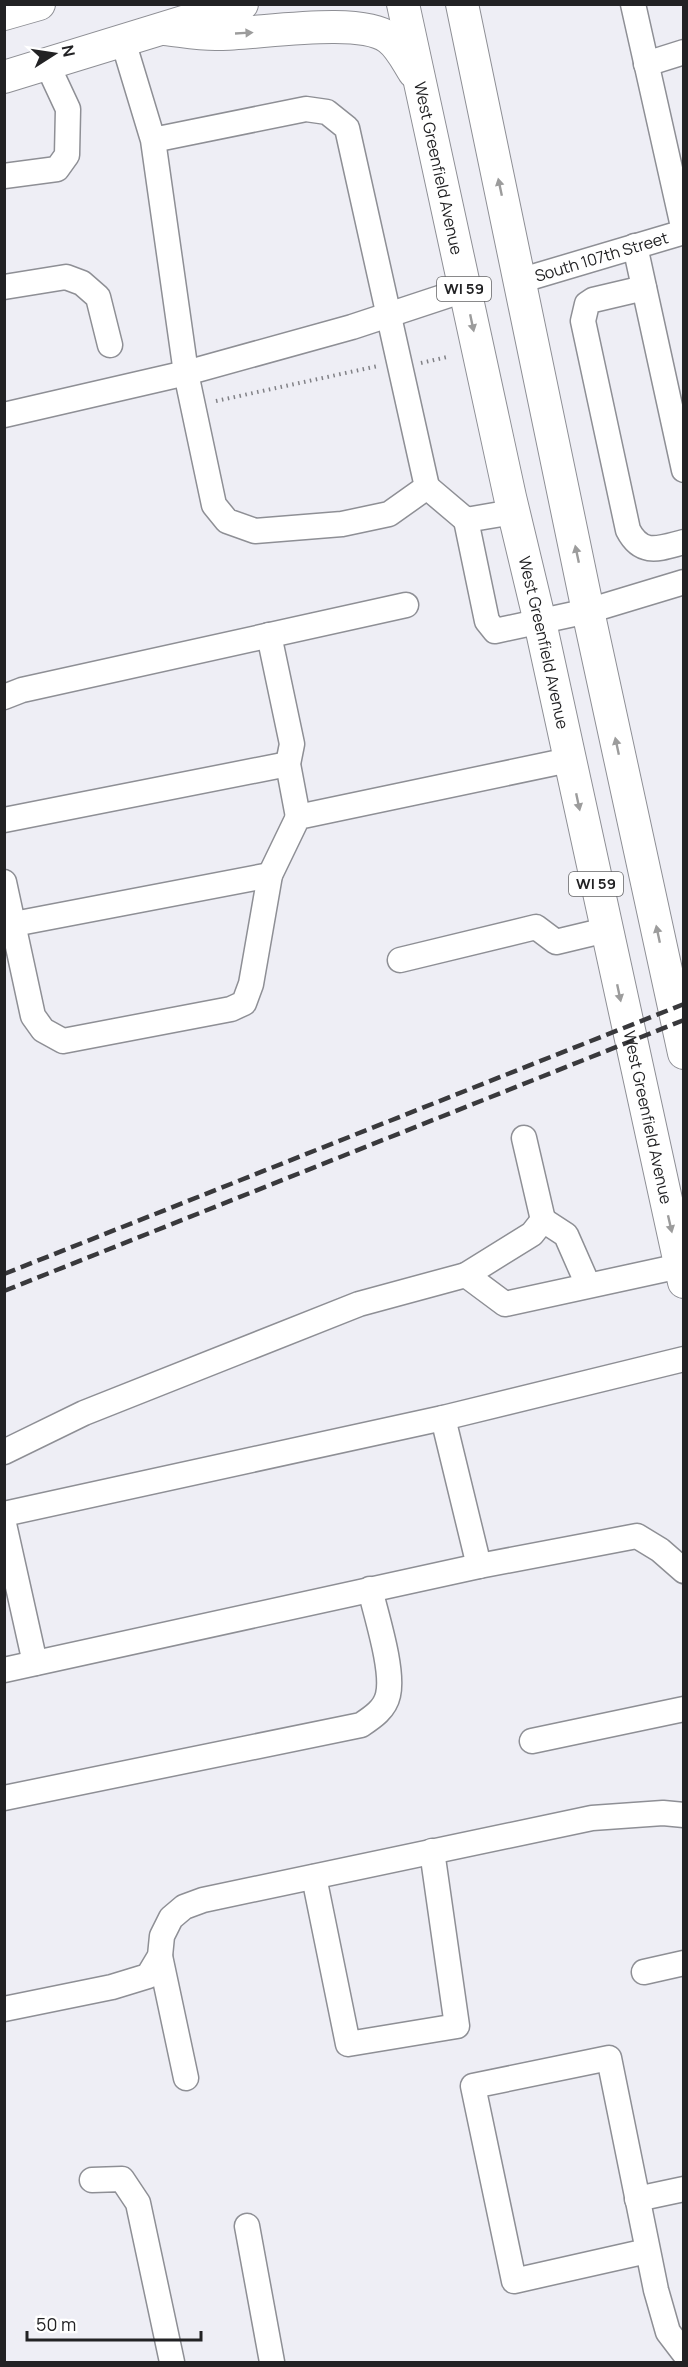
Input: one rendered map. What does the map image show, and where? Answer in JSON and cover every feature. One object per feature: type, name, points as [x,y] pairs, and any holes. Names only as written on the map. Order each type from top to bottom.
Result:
[{"type":"main road","points":[[4,77],[242,4]]},
{"type":"main road","name":"West Greenfield Avenue","points":[[403,4],[682,1274]]},
{"type":"main road","name":"WI 59","points":[[462,4],[588,611],[684,1053]]},
{"type":"main road","points":[[165,29],[218,34],[346,27],[369,29],[389,37],[399,48],[420,81]]},
{"type":"street","points":[[633,4],[684,231]]},
{"type":"street","points":[[123,41],[153,140],[186,373],[214,505],[227,521],[255,531],[342,524],[389,514],[427,487]]},
{"type":"street","points":[[646,64],[684,52]]},
{"type":"street","points":[[4,176],[57,169],[67,155],[68,109],[47,64]]},
{"type":"street","points":[[153,140],[306,109],[327,112],[348,128],[427,487],[466,520],[487,621],[495,631],[588,611],[684,582]]},
{"type":"street","name":"South 107th Street","points":[[519,281],[684,231]]},
{"type":"street","points":[[635,246],[684,470]]},
{"type":"street","points":[[4,287],[66,277],[82,283],[98,297],[110,345]]},
{"type":"street","points":[[644,288],[593,300],[586,304],[583,321],[628,530],[632,539],[645,548],[654,549],[684,542]]},
{"type":"street","points":[[4,415],[186,373],[352,327],[464,290]]},
{"type":"street","points":[[466,520],[513,512]]},
{"type":"street","points":[[4,697],[21,690],[406,606]]},
{"type":"street","points":[[4,882],[33,1016],[43,1030],[63,1041],[231,1009],[244,1003],[251,984],[270,875],[298,817],[288,764],[292,744],[269,635]]},
{"type":"street","points":[[298,817],[569,760]]},
{"type":"street","points":[[4,820],[288,764]]},
{"type":"street","points":[[14,924],[270,875]]},
{"type":"street","points":[[400,960],[536,927],[556,942],[606,930]]},
{"type":"street","points":[[524,1138],[543,1220],[566,1235],[588,1285]]},
{"type":"street","points":[[4,1452],[84,1413],[359,1304],[466,1275],[532,1234],[543,1220]]},
{"type":"street","points":[[466,1275],[506,1304],[588,1285],[682,1274]]},
{"type":"street","points":[[4,1514],[443,1418],[684,1359]]},
{"type":"street","points":[[443,1418],[479,1566]]},
{"type":"street","points":[[4,1524],[35,1663]]},
{"type":"street","points":[[4,1670],[370,1589],[637,1536],[660,1550],[684,1571]]},
{"type":"street","points":[[4,1798],[361,1725],[378,1714],[388,1697],[390,1679],[370,1589]]},
{"type":"street","points":[[532,1741],[684,1709]]},
{"type":"street","points":[[186,2078],[160,1956],[162,1936],[171,1918],[184,1907],[203,1900],[592,1818],[663,1813],[684,1815]]},
{"type":"street","points":[[314,1877],[348,2044],[457,2026],[432,1851]]},
{"type":"street","points":[[4,2009],[112,1987],[147,1976],[160,1956]]},
{"type":"street","points":[[644,1972],[684,1963]]},
{"type":"street","points":[[647,2251],[514,2281],[473,2086],[609,2058],[647,2251],[668,2332],[684,2353]]},
{"type":"street","points":[[92,2180],[122,2179],[138,2203],[172,2362]]},
{"type":"street","points":[[637,2199],[684,2189]]},
{"type":"street","points":[[247,2226],[272,2362]]},
{"type":"path","points":[[216,401],[384,365]]},
{"type":"railway","points":[[4,1274],[684,1004]]},
{"type":"railway","points":[[4,1291],[684,1020]]}]
